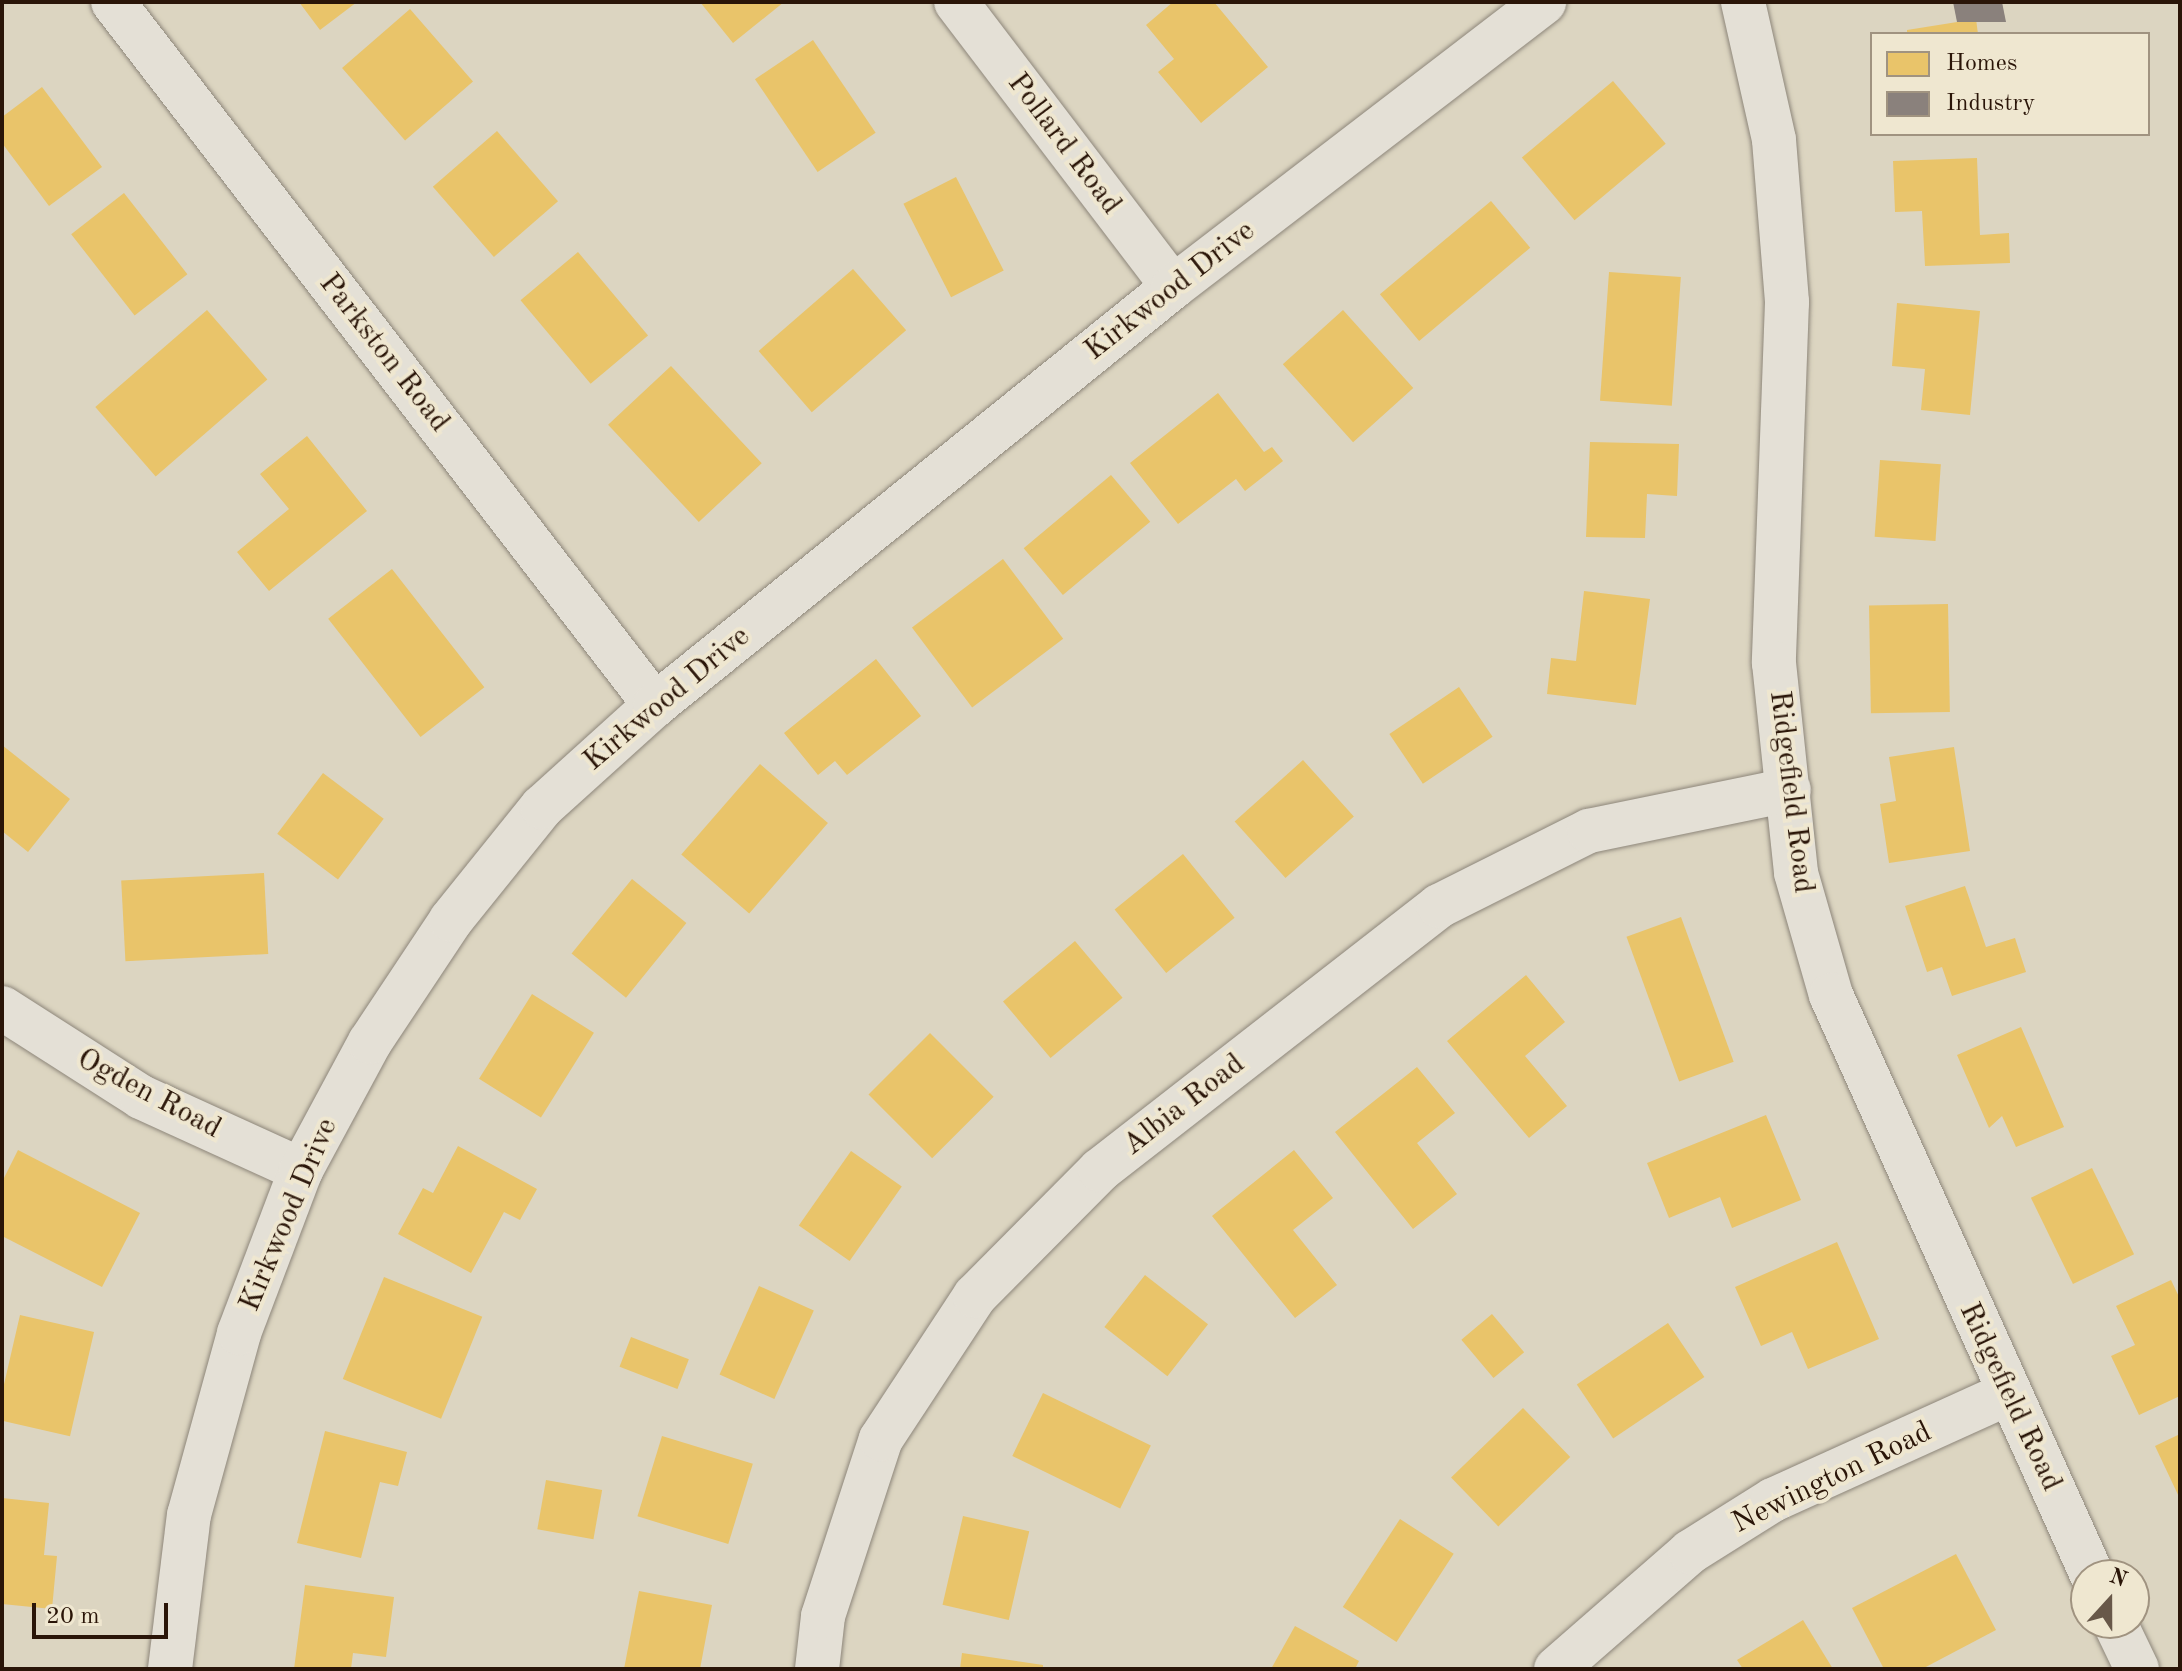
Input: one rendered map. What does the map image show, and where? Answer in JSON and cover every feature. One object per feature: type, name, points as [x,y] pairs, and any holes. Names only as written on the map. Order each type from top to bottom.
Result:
[{"type":"street","name":"Parkston Road","points":[[113,2],[655,705]]},
{"type":"street","name":"Pollard Road","points":[[956,2],[1173,287]]},
{"type":"street","name":"Kirkwood Drive","points":[[170,1669],[189,1515],[239,1333],[301,1170],[370,1042],[451,920],[542,807],[655,705],[1173,287],[1544,2]]},
{"type":"street","name":"Ridgefield Road","points":[[1743,2],[1774,140],[1787,302],[1774,663],[1796,873],[1831,995],[2007,1394],[2084,1559]]},
{"type":"street","name":"Albia Road","points":[[817,1669],[823,1616],[881,1439],[975,1296],[1100,1170],[1439,906],[1589,831],[1789,790]]},
{"type":"street","name":"Ogden Road","points":[[2,1008],[141,1097],[301,1170]]},
{"type":"street","name":"Newington Road","points":[[1556,1669],[1690,1552],[1773,1500],[2007,1394]]},
{"type":"street","points":[[2123,1639],[2137,1669]]},
{"type":"building: Homes","points":[[299,2],[357,2],[320,30]]},
{"type":"building: Homes","points":[[700,2],[784,2],[733,43]]},
{"type":"building: Homes","points":[[1173,2],[1214,2],[1268,67],[1201,123],[1158,72],[1174,59],[1146,25]]},
{"type":"building: Homes","points":[[410,9],[473,81],[405,140],[342,68]]},
{"type":"building: Homes","points":[[1976,19],[1978,32],[1907,32]]},
{"type":"building: Homes","points":[[813,40],[876,133],[818,172],[755,79]]},
{"type":"building: Homes","points":[[1613,81],[1666,144],[1575,220],[1522,157]]},
{"type":"building: Homes","points":[[42,87],[102,167],[49,206],[2,143],[2,117]]},
{"type":"building: Homes","points":[[497,131],[558,201],[494,257],[433,187]]},
{"type":"building: Homes","points":[[1977,158],[1980,235],[2009,233],[2010,263],[1925,266],[1922,211],[1895,212],[1893,161]]},
{"type":"building: Homes","points":[[956,177],[1004,271],[951,297],[903,204]]},
{"type":"building: Homes","points":[[124,193],[187,274],[135,315],[71,234]]},
{"type":"building: Homes","points":[[1491,201],[1530,248],[1419,341],[1380,294]]},
{"type":"building: Homes","points":[[578,252],[648,335],[591,384],[521,300]]},
{"type":"building: Homes","points":[[853,269],[906,330],[812,412],[759,351]]},
{"type":"building: Homes","points":[[1609,272],[1681,277],[1672,406],[1600,401]]},
{"type":"building: Homes","points":[[1897,303],[1980,311],[1970,415],[1921,410],[1925,369],[1892,366]]},
{"type":"building: Homes","points":[[207,310],[267,379],[156,477],[95,407]]},
{"type":"building: Homes","points":[[1343,310],[1413,388],[1353,442],[1283,364]]},
{"type":"building: Homes","points":[[671,366],[762,463],[699,522],[608,425]]},
{"type":"building: Homes","points":[[1218,393],[1264,452],[1272,447],[1283,461],[1245,491],[1236,479],[1178,524],[1130,463]]},
{"type":"building: Homes","points":[[307,436],[367,511],[269,591],[237,552],[289,509],[260,474]]},
{"type":"building: Homes","points":[[1590,442],[1679,444],[1677,496],[1647,494],[1645,538],[1586,537]]},
{"type":"building: Homes","points":[[1880,460],[1941,464],[1935,541],[1875,537]]},
{"type":"building: Homes","points":[[1111,475],[1150,522],[1063,595],[1024,548]]},
{"type":"building: Homes","points":[[1003,559],[1063,639],[972,707],[912,628]]},
{"type":"building: Homes","points":[[392,569],[484,687],[421,737],[328,619]]},
{"type":"building: Homes","points":[[1584,591],[1650,599],[1636,705],[1547,694],[1551,658],[1576,661]]},
{"type":"building: Homes","points":[[1948,604],[1950,712],[1871,713],[1869,605]]},
{"type":"building: Homes","points":[[876,659],[921,716],[847,775],[835,761],[818,775],[784,733]]},
{"type":"building: Homes","points":[[1459,687],[1493,737],[1423,784],[1389,734]]},
{"type":"building: Homes","points":[[2,745],[70,799],[28,852],[2,831]]},
{"type":"building: Homes","points":[[1954,747],[1970,851],[1889,863],[1880,804],[1896,801],[1889,757]]},
{"type":"building: Homes","points":[[1303,760],[1354,816],[1285,878],[1235,822]]},
{"type":"building: Homes","points":[[760,764],[828,823],[749,914],[681,855]]},
{"type":"building: Homes","points":[[323,773],[384,819],[338,879],[277,834]]},
{"type":"building: Homes","points":[[1183,854],[1235,918],[1166,973],[1115,909]]},
{"type":"building: Homes","points":[[264,873],[268,954],[125,961],[121,880]]},
{"type":"building: Homes","points":[[632,879],[686,923],[626,998],[572,954]]},
{"type":"building: Homes","points":[[1965,886],[1986,947],[2015,938],[2026,972],[1952,996],[1942,967],[1927,972],[1905,906]]},
{"type":"building: Homes","points":[[1681,917],[1734,1062],[1679,1082],[1626,937]]},
{"type":"building: Homes","points":[[1075,941],[1123,998],[1051,1058],[1003,1001]]},
{"type":"building: Homes","points":[[1526,975],[1565,1022],[1525,1056],[1567,1106],[1529,1138],[1447,1041]]},
{"type":"building: Homes","points":[[532,994],[594,1033],[541,1117],[479,1079]]},
{"type":"building: Homes","points":[[2021,1027],[2064,1127],[2016,1147],[2002,1116],[1989,1128],[1957,1055]]},
{"type":"building: Homes","points":[[930,1033],[994,1097],[932,1158],[868,1095]]},
{"type":"building: Homes","points":[[1417,1067],[1455,1113],[1417,1143],[1457,1194],[1413,1229],[1335,1132]]},
{"type":"building: Homes","points":[[1766,1115],[1801,1200],[1732,1228],[1720,1197],[1669,1218],[1647,1163]]},
{"type":"building: Homes","points":[[458,1146],[537,1189],[520,1220],[504,1212],[471,1273],[398,1234],[423,1188],[433,1193]]},
{"type":"building: Homes","points":[[18,1150],[140,1213],[102,1287],[2,1236],[2,1182]]},
{"type":"building: Homes","points":[[1294,1150],[1333,1198],[1293,1230],[1337,1285],[1295,1318],[1212,1216]]},
{"type":"building: Homes","points":[[851,1151],[902,1187],[850,1261],[799,1226]]},
{"type":"building: Homes","points":[[2092,1168],[2134,1254],[2073,1284],[2031,1198]]},
{"type":"building: Homes","points":[[1837,1242],[1879,1339],[1808,1369],[1792,1332],[1761,1346],[1735,1287]]},
{"type":"building: Homes","points":[[1145,1275],[1208,1324],[1167,1376],[1104,1327]]},
{"type":"building: Homes","points":[[384,1277],[482,1317],[441,1419],[343,1379]]},
{"type":"building: Homes","points":[[2171,1280],[2180,1299],[2180,1396],[2139,1415],[2111,1356],[2135,1345],[2116,1306]]},
{"type":"building: Homes","points":[[759,1286],[814,1310],[774,1399],[720,1375]]},
{"type":"building: Homes","points":[[1492,1314],[1524,1352],[1493,1378],[1461,1340]]},
{"type":"building: Homes","points":[[20,1315],[94,1332],[70,1436],[2,1421],[2,1393]]},
{"type":"building: Homes","points":[[1668,1323],[1704,1377],[1613,1438],[1577,1385]]},
{"type":"building: Homes","points":[[631,1337],[689,1359],[677,1389],[620,1367]]},
{"type":"building: Homes","points":[[1043,1393],[1151,1446],[1120,1509],[1012,1456]]},
{"type":"building: Homes","points":[[1523,1408],[1570,1457],[1498,1526],[1451,1477]]},
{"type":"building: Homes","points":[[325,1431],[407,1452],[398,1486],[380,1482],[361,1558],[297,1543]]},
{"type":"building: Homes","points":[[2180,1434],[2180,1499],[2155,1446]]},
{"type":"building: Homes","points":[[662,1436],[753,1464],[728,1544],[637,1516]]},
{"type":"building: Homes","points":[[546,1480],[602,1490],[593,1539],[537,1529]]},
{"type":"building: Homes","points":[[2,1498],[49,1503],[44,1555],[57,1556],[52,1609],[2,1604]]},
{"type":"building: Homes","points":[[963,1516],[1029,1531],[1009,1620],[943,1605]]},
{"type":"building: Homes","points":[[1400,1519],[1454,1554],[1396,1642],[1343,1607]]},
{"type":"building: Homes","points":[[1956,1554],[1996,1630],[1922,1669],[1884,1669],[1852,1608]]},
{"type":"building: Homes","points":[[305,1585],[394,1597],[386,1657],[353,1653],[351,1669],[294,1669]]},
{"type":"building: Homes","points":[[639,1591],[712,1605],[700,1669],[624,1669]]},
{"type":"building: Homes","points":[[1803,1620],[1833,1669],[1743,1669],[1737,1660]]},
{"type":"building: Homes","points":[[1295,1626],[1359,1661],[1355,1669],[1271,1669]]},
{"type":"building: Homes","points":[[962,1653],[1043,1665],[1043,1669],[960,1669]]},
{"type":"building: Industry","points":[[1953,2],[2002,2],[2006,22],[1957,22]]}]
